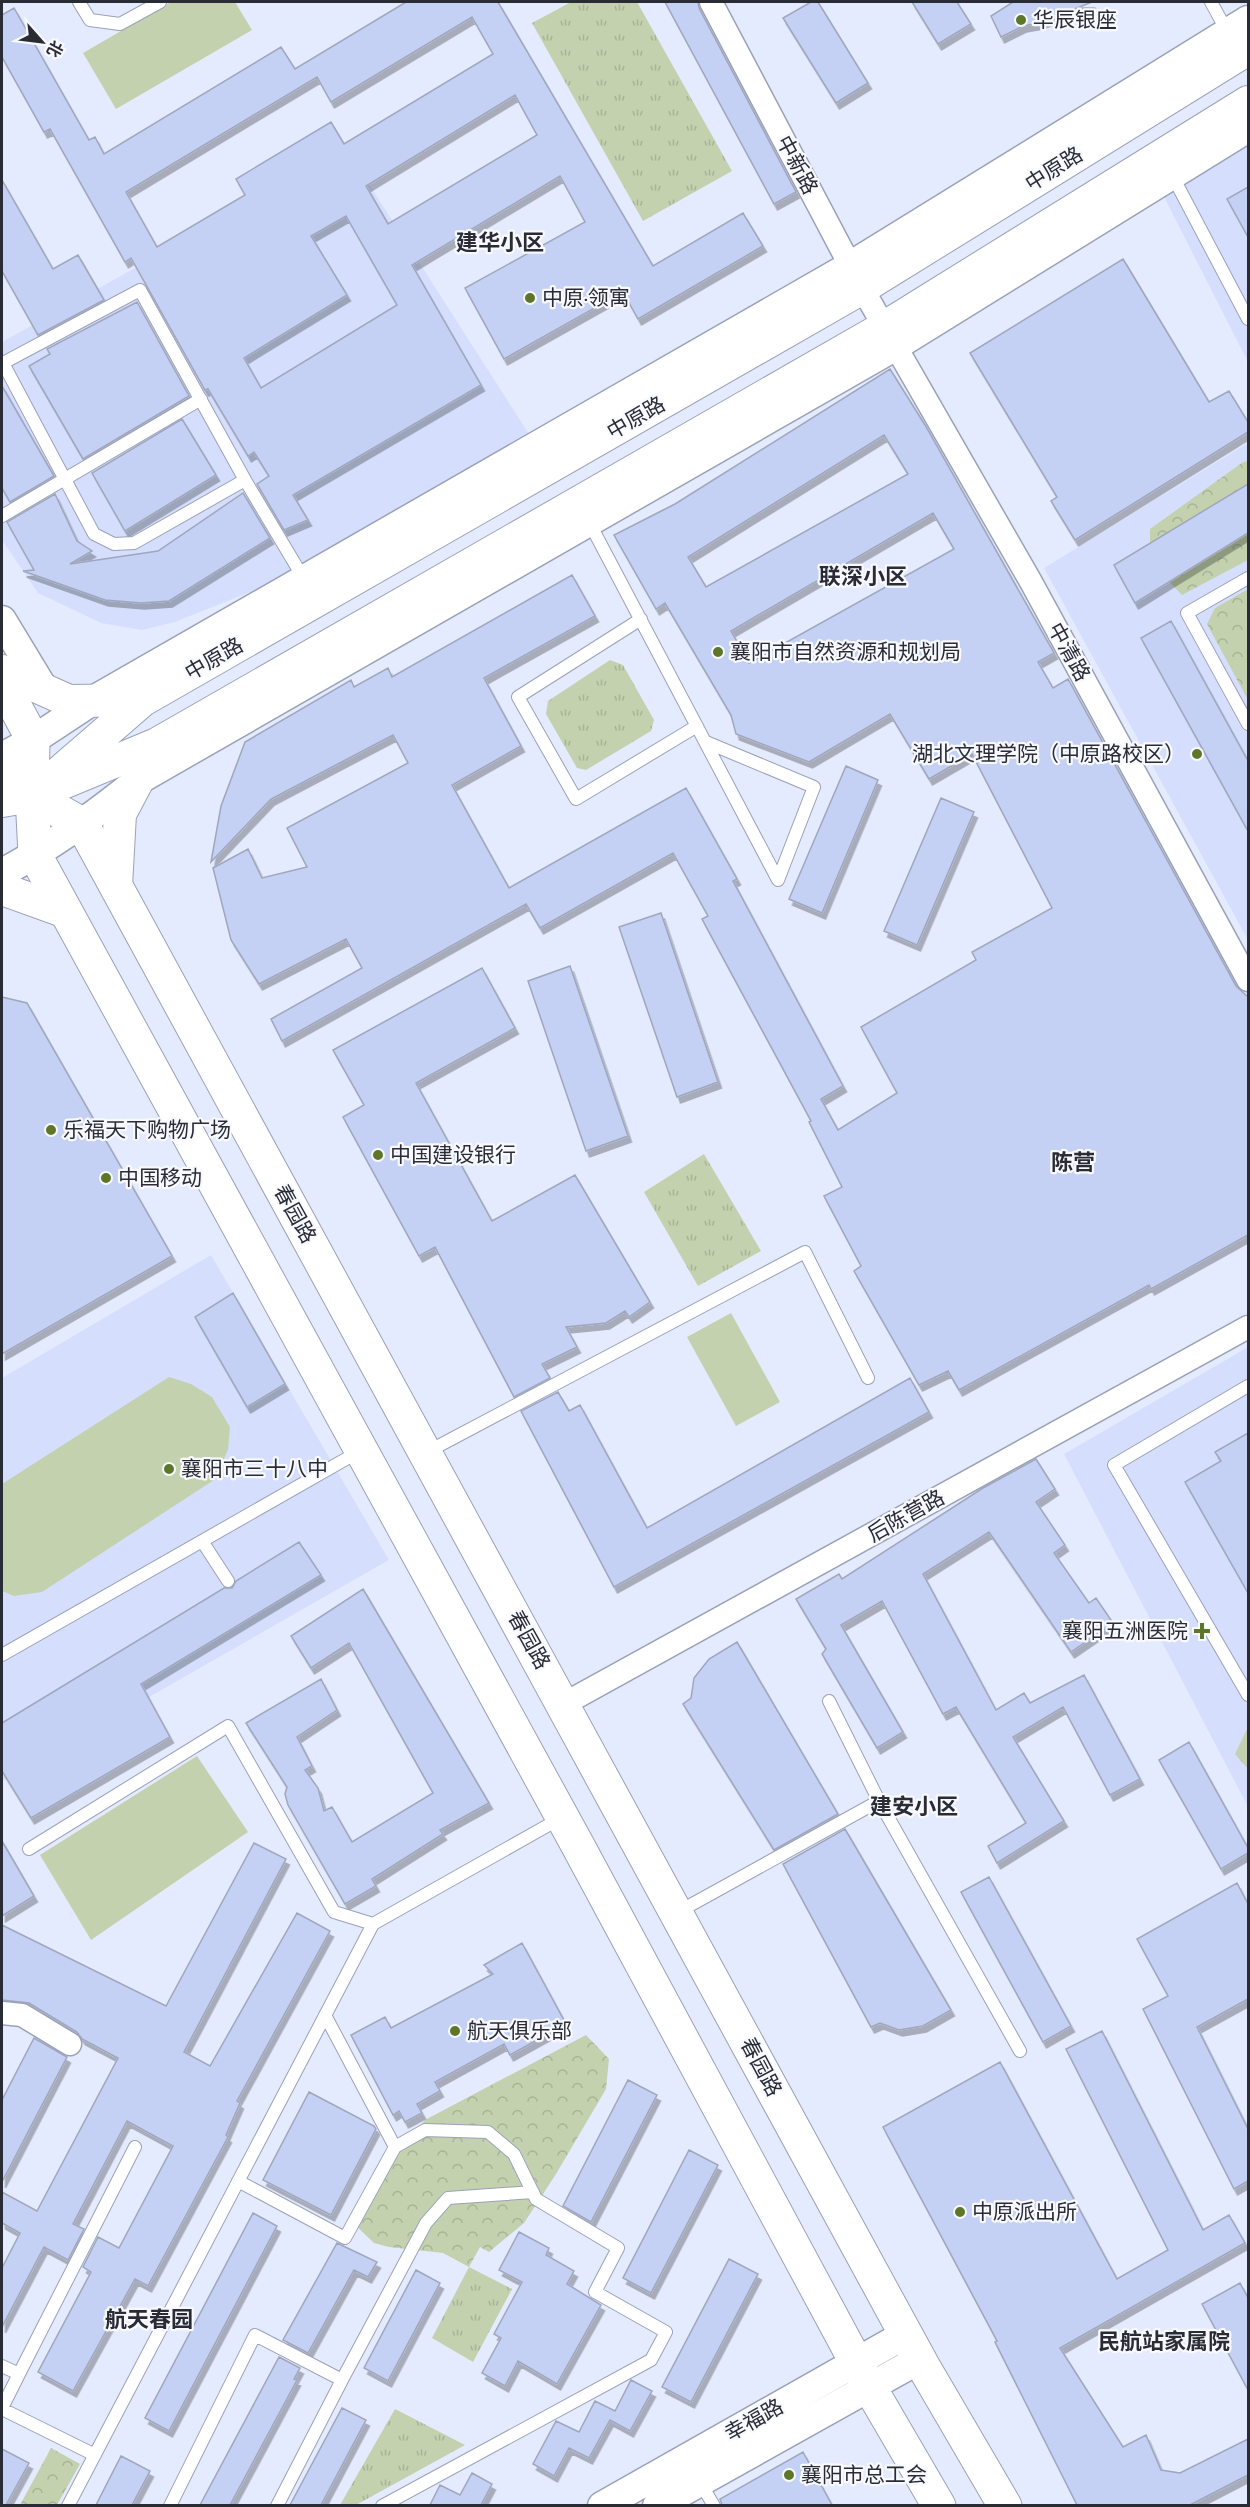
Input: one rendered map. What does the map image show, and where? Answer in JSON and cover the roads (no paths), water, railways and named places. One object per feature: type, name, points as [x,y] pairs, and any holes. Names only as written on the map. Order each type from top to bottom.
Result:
[{"type":"main road","name":"中原路","points":[[2,820],[17,798],[143,700],[856,277],[1242,34]]},
{"type":"main road","name":"中原路","points":[[17,798],[157,744],[890,337],[1248,102]]},
{"type":"main road","points":[[2,671],[69,701],[143,700]]},
{"type":"main road","points":[[2,682],[33,740],[17,798]]},
{"type":"main road","points":[[116,886],[120,814],[157,744]]},
{"type":"main road","points":[[2,775],[17,798],[35,855],[562,1817],[863,2374],[939,2505]]},
{"type":"main road","points":[[17,798],[82,824]]},
{"type":"main road","name":"春园路","points":[[82,824],[913,2346],[1005,2505]]},
{"type":"main road","points":[[2,889],[66,912]]},
{"type":"street","name":"中新路","points":[[711,2],[890,337]]},
{"type":"street","points":[[2,873],[35,855],[82,824],[137,781],[590,522],[890,337],[1172,175],[1248,128]]},
{"type":"street","points":[[2,757],[33,740],[92,701],[304,579],[856,277]]},
{"type":"street","name":"中清路","points":[[890,337],[1031,582],[1248,980]]},
{"type":"street","points":[[2,620],[45,691]]},
{"type":"street","name":"后陈营路","points":[[564,1704],[1248,1327]]},
{"type":"street","points":[[2,2013],[22,2015],[70,2044]]},
{"type":"street","name":"幸福路","points":[[602,2505],[863,2374],[913,2346]]},
{"type":"street","name":"幸福路","points":[[657,2505],[700,2481],[863,2374]]},
{"type":"lane","points":[[79,2],[90,20],[120,24],[160,2]]},
{"type":"lane","points":[[1211,2],[1242,34]]},
{"type":"lane","points":[[1172,175],[1244,299],[1248,319]]},
{"type":"lane","points":[[245,480],[134,543],[114,544],[94,534],[3,363],[140,290],[245,480],[304,579]]},
{"type":"lane","points":[[2,516],[201,399]]},
{"type":"lane","points":[[590,522],[778,879],[814,787],[706,742]]},
{"type":"lane","points":[[1248,578],[1187,613],[1248,724]]},
{"type":"lane","points":[[641,619],[518,697],[576,799],[697,726]]},
{"type":"lane","points":[[426,1453],[805,1252],[868,1378]]},
{"type":"lane","points":[[1248,1386],[1114,1465],[1248,1695]]},
{"type":"lane","points":[[2,1655],[361,1450]]},
{"type":"lane","points":[[202,1541],[228,1581]]},
{"type":"lane","points":[[829,1701],[879,1801],[1020,2051]]},
{"type":"lane","points":[[28,1849],[228,1726],[334,1912],[373,1924]]},
{"type":"lane","points":[[678,1912],[879,1801]]},
{"type":"lane","points":[[69,2505],[373,1924],[562,1817]]},
{"type":"lane","points":[[325,2015],[394,2147]]},
{"type":"lane","points":[[238,2181],[345,2238],[394,2147],[425,2130],[488,2132],[514,2154],[536,2199],[618,2248],[596,2292],[666,2332],[651,2360],[382,2505]]},
{"type":"lane","points":[[95,2455],[2,2408],[135,2147]]},
{"type":"lane","points":[[277,2505],[426,2223],[448,2198],[533,2192]]},
{"type":"lane","points":[[170,2505],[255,2335],[342,2380]]},
{"type":"lane","points":[[2,2366],[19,2374]]},
{"type":"lane","points":[[700,2481],[714,2505]]},
{"type":"place","name":"华辰银座","points":[[1021,20]]},
{"type":"place","name":"中原·领寓","points":[[530,298]]},
{"type":"place","name":"襄阳市自然资源和规划局","points":[[718,652]]},
{"type":"place","name":"湖北文理学院（中原路校区）","points":[[1197,754]]},
{"type":"place","name":"乐福天下购物广场","points":[[51,1130]]},
{"type":"place","name":"中国建设银行","points":[[378,1155]]},
{"type":"place","name":"中国移动","points":[[106,1178]]},
{"type":"place","name":"襄阳市三十八中","points":[[169,1469]]},
{"type":"place","name":"襄阳五洲医院","points":[[1202,1631]]},
{"type":"place","name":"航天俱乐部","points":[[455,2031]]},
{"type":"place","name":"中原派出所","points":[[960,2212]]},
{"type":"place","name":"襄阳市总工会","points":[[789,2475]]},
{"type":"district","name":"建华小区","points":[[500,242]]},
{"type":"district","name":"联深小区","points":[[863,576]]},
{"type":"district","name":"陈营","points":[[1073,1162]]},
{"type":"district","name":"建安小区","points":[[914,1806]]},
{"type":"district","name":"航天春园","points":[[149,2319]]},
{"type":"district","name":"民航站家属院","points":[[1164,2341]]}]
